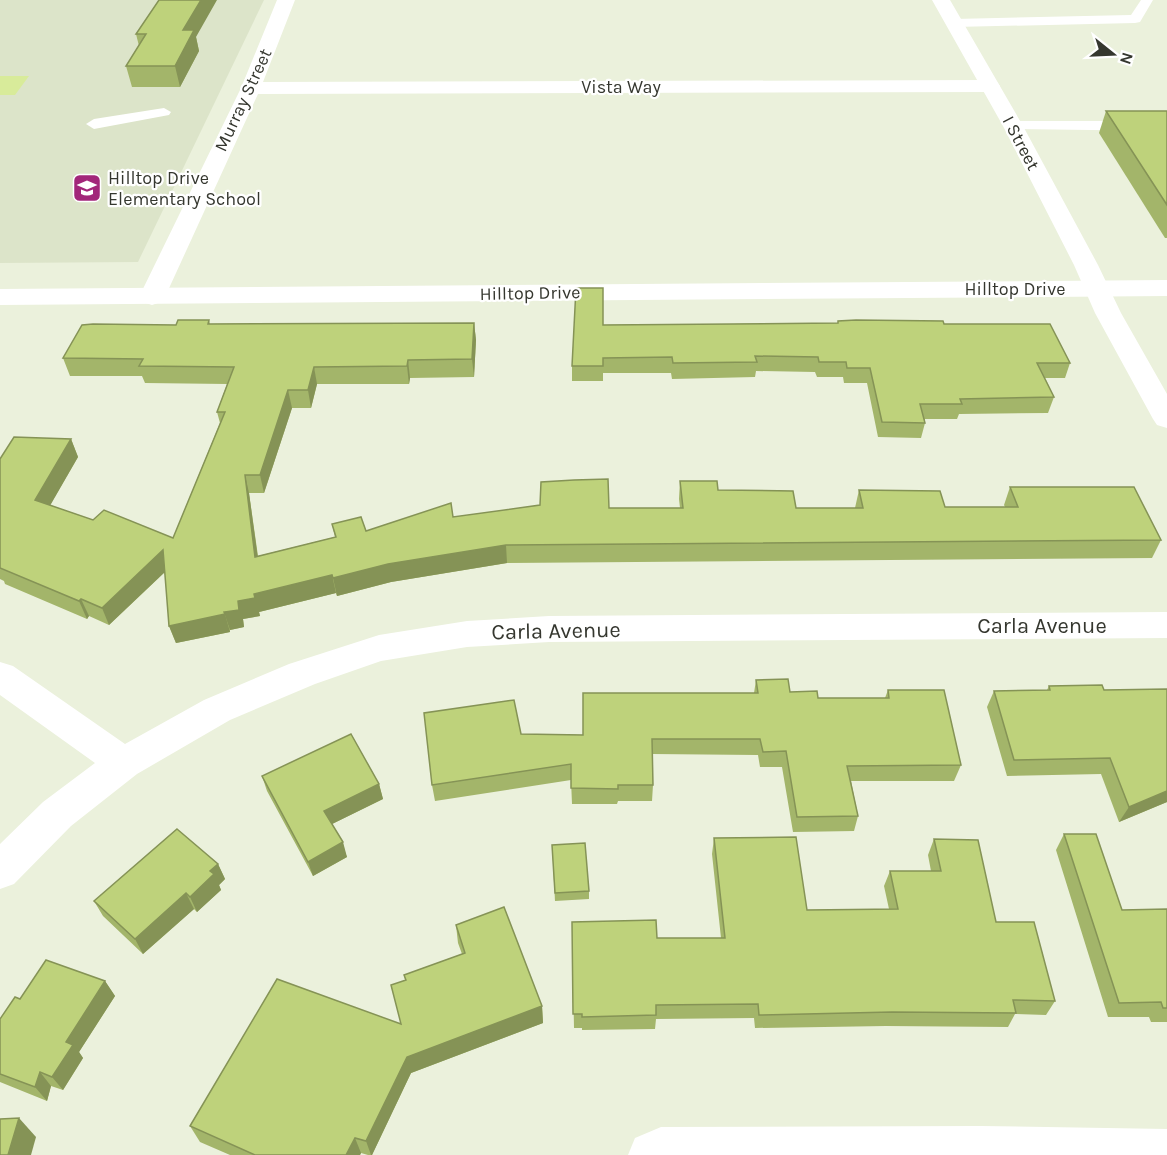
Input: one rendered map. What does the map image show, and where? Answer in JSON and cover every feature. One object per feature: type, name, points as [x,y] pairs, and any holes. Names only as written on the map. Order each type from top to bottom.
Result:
[{"type":"street","name":"Murray Street","points":[[152,297],[251,88],[286,0]]},
{"type":"street","name":"I Street","points":[[941,0],[1013,126],[1096,289],[1167,419]]},
{"type":"street","name":"Vista Way","points":[[251,88],[990,86]]},
{"type":"street","name":"Hilltop Drive","points":[[0,297],[1167,288]]},
{"type":"street","name":"Carla Avenue","points":[[0,871],[57,814],[124,763],[217,710],[302,674],[378,648],[467,633],[549,629],[1167,625]]},
{"type":"street","points":[[0,676],[124,763]]},
{"type":"street","points":[[651,1155],[661,1151],[771,1150],[1167,1153]]},
{"type":"lane","points":[[954,23],[1135,20],[1147,0]]},
{"type":"lane","points":[[94,124],[164,112]]},
{"type":"lane","points":[[1013,126],[1167,126]]},
{"type":"shaded area","name":"Hilltop Drive Elementary School","points":[[0,0],[264,0],[138,262],[0,263]]},
{"type":"green space","points":[[0,76],[29,76],[15,95],[0,95]]},
{"type":"building","points":[[159,0],[201,0],[183,30],[194,30],[175,66],[126,66],[146,34],[136,34]]},
{"type":"building","points":[[1106,111],[1167,111],[1167,205]]},
{"type":"building","points":[[576,288],[603,288],[603,325],[838,323],[838,321],[856,320],[943,321],[944,324],[1050,324],[1070,363],[1037,363],[1054,397],[960,399],[962,404],[920,404],[925,423],[882,422],[870,368],[847,368],[846,362],[819,362],[818,357],[755,356],[757,362],[673,363],[672,357],[603,358],[603,366],[572,366]]},
{"type":"building","points":[[178,320],[209,320],[208,324],[474,323],[472,359],[408,360],[407,366],[314,367],[308,390],[288,390],[260,475],[245,475],[255,557],[336,537],[332,524],[361,517],[366,531],[451,503],[453,517],[540,505],[541,482],[608,479],[609,508],[683,508],[680,481],[717,481],[718,490],[793,491],[796,508],[863,508],[859,490],[940,491],[945,507],[1018,507],[1010,487],[1134,487],[1161,540],[506,545],[388,564],[333,578],[332,575],[254,594],[255,598],[238,601],[239,610],[169,626],[163,550],[102,608],[81,599],[79,601],[0,568],[0,459],[14,437],[71,439],[35,500],[93,520],[104,510],[173,538],[225,412],[217,412],[234,367],[139,366],[143,359],[63,358],[82,325],[176,325]]},
{"type":"building","points":[[788,679],[790,692],[817,691],[818,698],[889,698],[888,690],[944,690],[961,765],[847,766],[858,816],[797,817],[786,751],[763,752],[760,739],[652,739],[653,785],[618,785],[618,789],[571,788],[571,764],[432,785],[424,713],[514,700],[521,734],[583,735],[583,693],[758,693],[756,680]]},
{"type":"building","points":[[1102,685],[1104,690],[1167,689],[1167,791],[1129,807],[1110,758],[1014,760],[994,691],[1050,690],[1049,686]]},
{"type":"building","points":[[351,734],[379,784],[324,811],[343,842],[308,862],[262,776]]},
{"type":"building","points":[[177,829],[218,864],[210,871],[214,874],[190,897],[186,893],[135,939],[94,901]]},
{"type":"building","points":[[1064,834],[1096,834],[1122,910],[1167,909],[1167,1008],[1163,1008],[1161,1002],[1119,1003]]},
{"type":"building","points":[[796,837],[807,910],[898,909],[890,871],[941,871],[934,839],[978,840],[996,922],[1034,922],[1055,1001],[1013,1000],[1016,1013],[892,1012],[759,1015],[758,1004],[656,1005],[656,1015],[582,1017],[582,1014],[573,1014],[572,922],[656,920],[657,938],[725,938],[714,838]]},
{"type":"building","points":[[585,843],[589,891],[555,893],[552,845]]},
{"type":"building","points":[[504,907],[542,1006],[407,1057],[366,1141],[355,1138],[346,1155],[255,1155],[190,1126],[277,979],[401,1024],[391,985],[406,980],[404,975],[465,953],[456,925]]},
{"type":"building","points":[[46,960],[105,981],[66,1042],[73,1045],[52,1077],[40,1072],[35,1087],[0,1074],[0,1019],[15,997],[20,999]]},
{"type":"building","points":[[19,1118],[8,1155],[0,1155],[0,1119]]},
{"type":"place","name":"Hilltop Drive Elementary School","points":[[87,188]]}]
